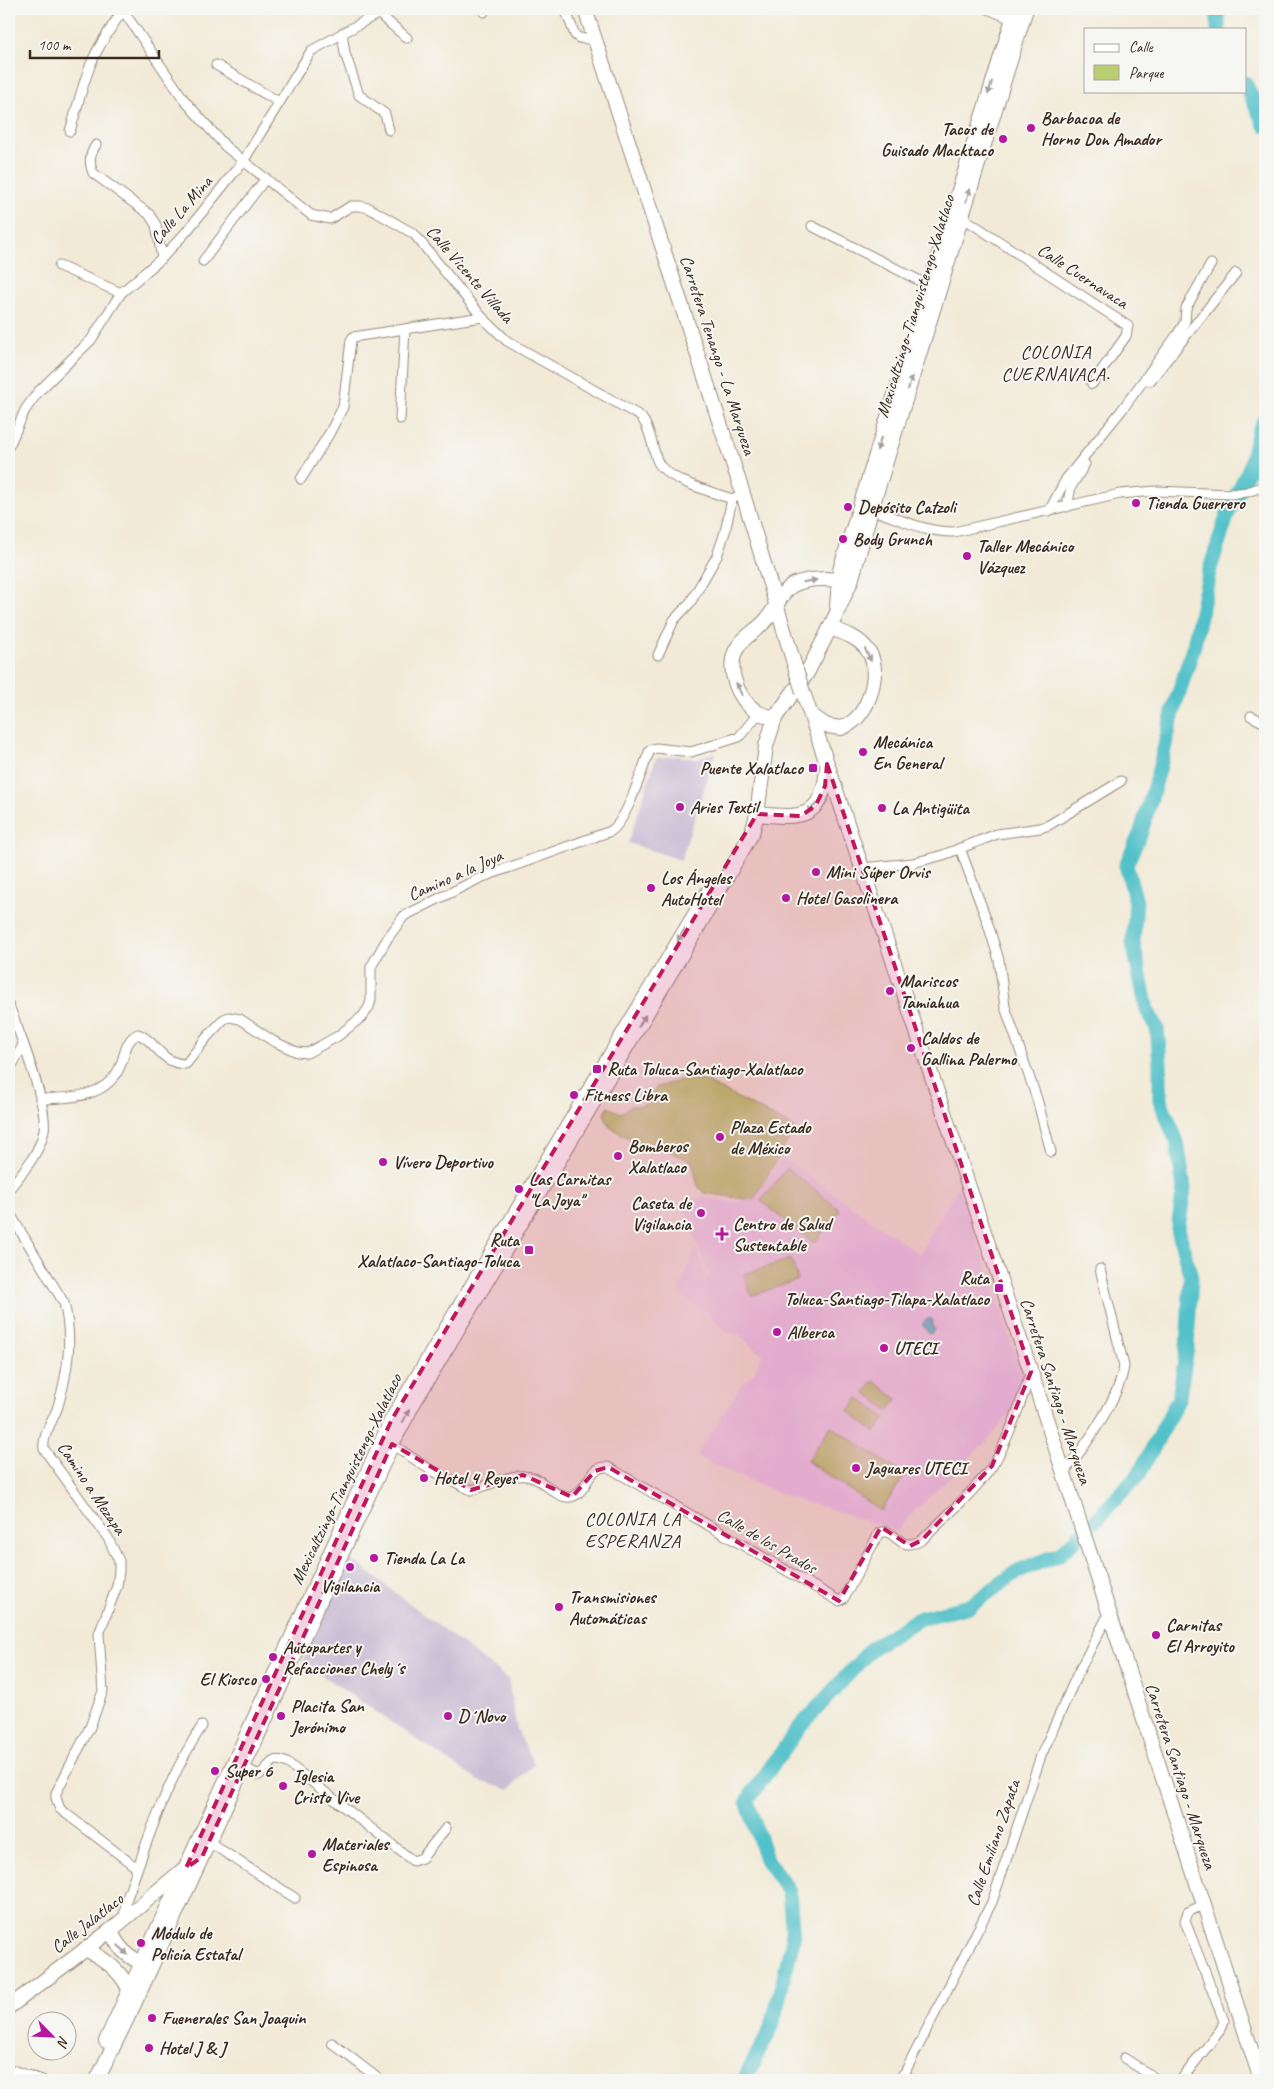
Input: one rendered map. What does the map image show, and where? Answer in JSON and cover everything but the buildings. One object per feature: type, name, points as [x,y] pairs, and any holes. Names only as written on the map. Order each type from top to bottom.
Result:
[{"type":"main road","name":"Carretera Tenango - La Marqueza","points":[[584,9],[738,496],[777,603],[786,640],[811,715]]},
{"type":"main road","name":"Mexicaltzingo-Tianguistengo-Xalatlaco","points":[[866,508],[962,217],[1026,9]]},
{"type":"main road","name":"Mexicaltzingo-Tianguistengo-Xalatlaco","points":[[88,2080],[129,1998],[156,1956],[392,1444],[417,1396],[695,932],[752,833],[756,818],[766,746],[775,718],[807,673],[837,613],[928,285],[1014,14]]},
{"type":"main road","points":[[775,718],[759,713],[745,701],[738,691],[733,673],[735,653],[739,646],[760,628],[777,603],[793,585],[817,579],[845,580]]},
{"type":"main road","points":[[760,628],[786,640]]},
{"type":"main road","points":[[811,715],[827,726],[841,728],[857,718],[865,706],[871,690],[873,668],[869,653],[858,640],[830,628]]},
{"type":"main road","name":"Carretera Santiago - Marqueza","points":[[811,715],[1031,1372],[1261,2080]]},
{"type":"main road","points":[[756,818],[801,816],[810,811],[821,798],[826,786],[827,764]]},
{"type":"main road","name":"Mexicaltzingo-Tianguistengo-Xalatlaco","points":[[97,2080],[142,1963],[392,1419],[676,943],[745,830],[756,818]]},
{"type":"main road","name":"Calle Jalatlaco","points":[[9,2007],[111,1930],[202,1857]]},
{"type":"main road","points":[[111,1930],[122,1951],[142,1963],[156,1956]]},
{"type":"main road","points":[[84,1949],[114,1967],[122,1976],[129,1998]]},
{"type":"main road","points":[[72,1959],[95,1964],[110,1972],[129,1998]]},
{"type":"street","points":[[565,9],[575,35],[579,38],[595,40]]},
{"type":"street","points":[[988,9],[1014,14]]},
{"type":"street","points":[[70,131],[78,100],[93,59],[122,10]]},
{"type":"street","name":"Calle Vicente Villada","points":[[122,10],[185,101],[226,147],[311,215],[330,219],[351,206],[360,206],[369,208],[414,234],[482,316],[508,341],[640,416],[644,422],[660,467],[666,473],[738,496]]},
{"type":"street","points":[[383,12],[407,38]]},
{"type":"street","name":"Calle La Mina","points":[[9,446],[31,400],[91,340],[121,293],[162,258],[244,160],[311,51],[383,12]]},
{"type":"street","points":[[342,33],[345,53],[359,96],[385,114],[389,130]]},
{"type":"street","points":[[216,64],[279,102]]},
{"type":"street","points":[[96,146],[92,151],[90,159],[93,173],[149,214],[156,225],[162,258]]},
{"type":"street","points":[[203,261],[266,178]]},
{"type":"street","name":"Calle Cuernavaca","points":[[962,217],[1128,326],[1126,336],[1092,384]]},
{"type":"street","points":[[812,226],[928,285]]},
{"type":"street","points":[[1049,512],[1066,479],[1177,335],[1185,322],[1186,308],[1211,264]]},
{"type":"street","points":[[59,266],[121,293]]},
{"type":"street","points":[[1068,507],[1071,487],[1079,473],[1236,273]]},
{"type":"street","points":[[302,479],[343,407],[352,338],[482,316]]},
{"type":"street","points":[[400,419],[405,329]]},
{"type":"street","points":[[866,508],[918,528],[936,532],[954,532],[1049,512],[1120,494],[1156,491],[1230,494],[1247,492],[1265,486]]},
{"type":"street","points":[[658,655],[674,620],[690,604],[717,556],[738,496]]},
{"type":"street","name":"Camino a la Joya","points":[[40,1099],[69,1098],[89,1094],[103,1087],[118,1073],[130,1040],[138,1034],[145,1038],[167,1059],[179,1064],[186,1064],[207,1037],[224,1019],[229,1017],[240,1019],[272,1041],[297,1052],[307,1053],[338,1036],[363,1016],[371,1000],[371,967],[387,939],[404,916],[480,878],[611,831],[617,827],[624,817],[650,750],[656,748],[691,752],[739,737],[750,727],[759,713]]},
{"type":"street","points":[[1251,716],[1265,723]]},
{"type":"street","points":[[862,868],[913,863],[943,855],[997,834],[1049,825],[1121,781]]},
{"type":"street","points":[[960,848],[999,960],[1006,1006],[1037,1099],[1051,1152]]},
{"type":"street","points":[[9,1006],[44,1113],[44,1130],[37,1152],[9,1189]]},
{"type":"street","points":[[9,1071],[23,1045]]},
{"type":"street","name":"Camino a Mezapa","points":[[9,1212],[64,1303],[67,1314],[69,1349],[67,1367],[58,1406],[43,1442],[44,1449],[108,1538],[118,1561],[117,1586],[99,1634],[103,1692],[90,1727],[56,1792],[56,1798],[60,1810],[137,1868]]},
{"type":"street","points":[[1063,1473],[1081,1451],[1111,1401],[1123,1376],[1124,1366],[1100,1269]]},
{"type":"street","name":"Calle de los Prados","points":[[392,1444],[429,1469],[471,1490],[523,1475],[535,1478],[559,1494],[572,1497],[577,1494],[594,1470],[601,1466],[608,1467],[839,1601],[844,1598],[879,1533],[889,1532],[904,1544],[910,1546],[915,1544],[922,1540],[981,1480],[992,1466],[1001,1447],[1022,1400],[1031,1372]]},
{"type":"street","name":"Calle Emiliano Zapata","points":[[902,2077],[992,1902],[1041,1756],[1077,1675],[1109,1613]]},
{"type":"street","points":[[124,1919],[126,1901],[164,1797],[189,1746],[202,1726]]},
{"type":"street","points":[[243,1767],[259,1775],[274,1760],[280,1759],[289,1764],[413,1861],[418,1861],[422,1858],[446,1828]]},
{"type":"street","points":[[208,1842],[295,1898]]},
{"type":"street","points":[[1181,2080],[1223,2026],[1223,2016],[1185,1921],[1188,1912],[1203,1905]]},
{"type":"street","points":[[332,2043],[380,2080]]},
{"type":"street","points":[[1124,2058],[1158,2080]]},
{"type":"street","points":[[12,2070],[42,2080]]},
{"type":"street","points":[[902,2077],[913,2080]]},
{"type":"highlighted area","points":[[827,764],[1031,1372],[992,1466],[922,1540],[910,1546],[881,1527],[839,1601],[608,1467],[595,1471],[572,1497],[523,1475],[471,1490],[392,1444],[202,1857],[186,1868],[392,1419],[757,814],[801,816],[816,805],[825,786]]},
{"type":"shaded area","name":"Aries Textil","points":[[716,752],[681,860],[628,843],[656,758],[678,756],[696,759]]},
{"type":"shaded area","name":"UTECI","points":[[783,1158],[919,1254],[959,1186],[1021,1369],[1022,1400],[987,1441],[914,1512],[897,1532],[844,1513],[791,1498],[696,1456],[741,1385],[754,1373],[762,1355],[739,1335],[727,1331],[679,1293],[695,1248],[707,1278],[710,1277],[685,1211],[694,1199],[703,1197],[735,1202],[753,1200]]},
{"type":"shaded area","name":"D´Novo","points":[[350,1558],[508,1679],[517,1730],[534,1764],[509,1790],[477,1780],[302,1662]]},
{"type":"green space","points":[[688,1078],[707,1082],[795,1128],[753,1200],[704,1193],[698,1186],[692,1161],[669,1151],[638,1143],[610,1127],[604,1114],[608,1107],[621,1113],[630,1106],[643,1106],[657,1087]]},
{"type":"green space","points":[[787,1168],[840,1210],[814,1243],[761,1201]]},
{"type":"green space","points":[[791,1259],[798,1280],[751,1296],[744,1274]]},
{"type":"green space","points":[[874,1381],[897,1399],[889,1411],[865,1392]]},
{"type":"green space","points":[[858,1398],[886,1418],[875,1432],[848,1411]]},
{"type":"green space","name":"Jaguares UTECI","points":[[831,1426],[905,1475],[881,1511],[807,1461]]},
{"type":"water","points":[[929,1318],[933,1320],[932,1326],[935,1329],[934,1332],[929,1334],[922,1324]]},
{"type":"waterway","points":[[1218,9],[1218,28]]},
{"type":"waterway","points":[[1246,85],[1265,125]]},
{"type":"waterway","points":[[744,2080],[772,2026],[793,1939],[789,1891],[766,1859],[747,1801],[798,1729],[873,1647],[920,1618],[970,1606],[1018,1571],[1060,1554],[1099,1517],[1139,1474],[1179,1398],[1187,1348],[1191,1278],[1178,1229],[1184,1188],[1177,1142],[1160,1100],[1160,1063],[1157,1028],[1147,1010],[1133,943],[1136,902],[1126,865],[1141,832],[1159,770],[1174,708],[1194,645],[1210,569],[1228,513],[1250,467],[1258,433],[1265,419]]},
{"type":"place","name":"Barbacoa de Horno Don Amador","points":[[1031,128]]},
{"type":"place","name":"Tacos de Guisado Macktaco","points":[[1003,139]]},
{"type":"place","name":"Tienda Guerrero","points":[[1136,503]]},
{"type":"place","name":"Depósito Catzoli","points":[[848,507]]},
{"type":"place","name":"Body Grunch","points":[[843,539]]},
{"type":"place","name":"Taller Mecánico Vázquez","points":[[967,556]]},
{"type":"place","name":"Mecánica En General","points":[[863,752]]},
{"type":"place","name":"Puente Xalatlaco","points":[[813,768]]},
{"type":"place","name":"Aries Textil","points":[[680,807]]},
{"type":"place","name":"La Antigüita","points":[[882,808]]},
{"type":"place","name":"Mini Súper Orvis","points":[[816,872]]},
{"type":"place","name":"Los Ángeles AutoHotel","points":[[651,888]]},
{"type":"place","name":"Hotel Gasolinera","points":[[786,898]]},
{"type":"place","name":"Mariscos Tamiahua","points":[[890,991]]},
{"type":"place","name":"Caldos de Gallina Palermo","points":[[911,1048]]},
{"type":"place","name":"Ruta Toluca-Santiago-Xalatlaco","points":[[597,1069]]},
{"type":"place","name":"Fitness Libra","points":[[574,1095]]},
{"type":"place","name":"Plaza Estado de México","points":[[720,1137]]},
{"type":"place","name":"Bomberos Xalatlaco","points":[[618,1156]]},
{"type":"place","name":"Vívero Deportivo","points":[[383,1162]]},
{"type":"place","name":"Las Carnitas \"La Joya\"","points":[[519,1189]]},
{"type":"place","name":"Caseta de Vigilancia","points":[[701,1213]]},
{"type":"place","name":"Centro de Salud Sustentable","points":[[722,1234]]},
{"type":"place","name":"Ruta Xalatlaco-Santiago-Toluca","points":[[529,1250]]},
{"type":"place","name":"Ruta Toluca-Santiago-Tilapa-Xalatlaco","points":[[999,1288]]},
{"type":"place","name":"Alberca","points":[[777,1332]]},
{"type":"place","name":"UTECI","points":[[884,1348]]},
{"type":"place","name":"Jaguares UTECI","points":[[856,1468]]},
{"type":"place","name":"Hotel 4 Reyes","points":[[424,1478]]},
{"type":"place","name":"Tienda La La","points":[[374,1558]]},
{"type":"place","name":"Vigilancia","points":[[350,1567]]},
{"type":"place","name":"Transmisiones Automáticas","points":[[559,1607]]},
{"type":"place","name":"Carnitas El Arroyito","points":[[1156,1635]]},
{"type":"place","name":"Autopartes y Refacciones Chely´s","points":[[273,1657]]},
{"type":"place","name":"El Kiosco","points":[[266,1679]]},
{"type":"place","name":"Placita San Jerónimo","points":[[281,1716]]},
{"type":"place","name":"D´Novo","points":[[448,1716]]},
{"type":"place","name":"Super 6","points":[[215,1771]]},
{"type":"place","name":"Iglesia Cristo Vive","points":[[283,1786]]},
{"type":"place","name":"Materiales Espinosa","points":[[312,1854]]},
{"type":"place","name":"Módulo de Policía Estatal","points":[[141,1943]]},
{"type":"place","name":"Fuenerales San Joaquin","points":[[152,2018]]},
{"type":"place","name":"Hotel J & J","points":[[149,2048]]},
{"type":"district","name":"COLONIA CUERNAVACA.","points":[[1056,363]]},
{"type":"district","name":"COLONIA LA ESPERANZA","points":[[633,1530]]}]
